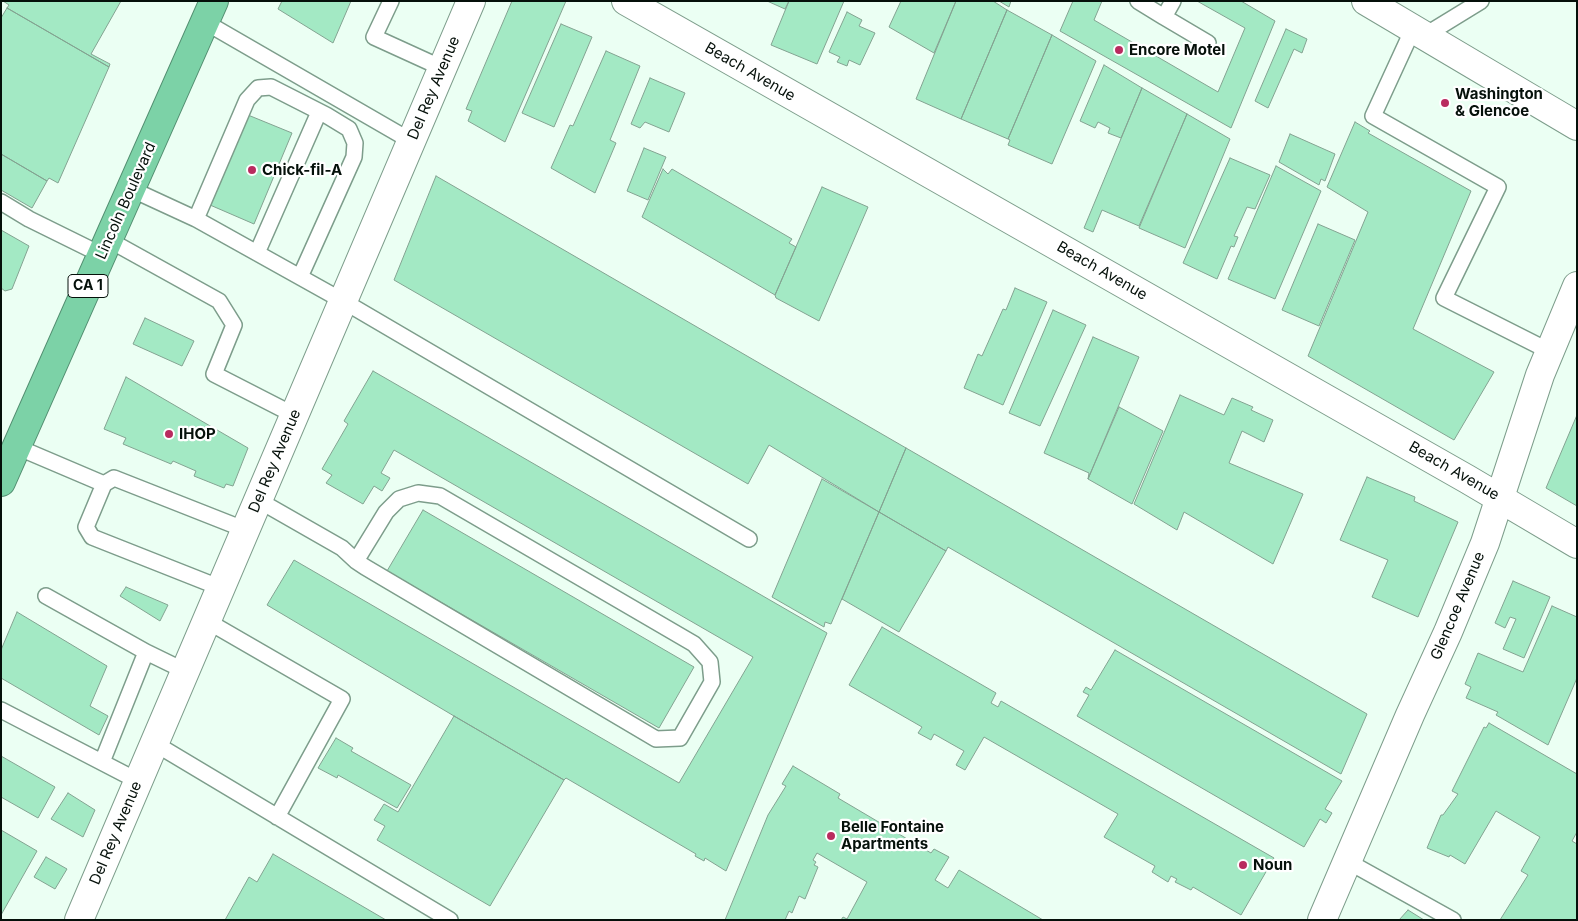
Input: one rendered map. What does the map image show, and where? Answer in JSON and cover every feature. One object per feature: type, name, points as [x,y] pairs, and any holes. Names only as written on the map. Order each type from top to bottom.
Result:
[{"type":"highway","name":"Lincoln Boulevard","points":[[1,482],[210,7]]},
{"type":"street","name":"Del Rey Avenue","points":[[79,920],[471,1]]},
{"type":"street","points":[[1366,1],[1577,126]]},
{"type":"street","name":"Beach Avenue","points":[[629,2],[1500,497],[1577,544]]},
{"type":"street","name":"Glencoe Avenue","points":[[1322,920],[1485,543],[1549,351],[1577,286]]},
{"type":"lane","points":[[391,1],[374,37],[442,68]]},
{"type":"lane","points":[[1138,1],[1208,43]]},
{"type":"lane","points":[[1164,17],[1173,1]]},
{"type":"lane","points":[[1480,1],[1419,33],[1373,116],[1498,187],[1444,298],[1549,351]]},
{"type":"lane","points":[[210,7],[411,141]]},
{"type":"lane","points":[[196,219],[248,100],[258,88],[271,87],[319,112],[349,129],[355,143],[354,157],[300,277]]},
{"type":"lane","points":[[257,253],[319,112]]},
{"type":"lane","points":[[130,189],[196,219],[343,301],[749,539]]},
{"type":"lane","points":[[1,202],[29,219],[105,247],[219,301],[234,325],[214,374],[294,415]]},
{"type":"lane","points":[[17,447],[104,484]]},
{"type":"lane","points":[[221,588],[92,537],[86,527],[104,484],[114,478],[246,530]]},
{"type":"lane","points":[[258,500],[342,548],[356,560],[656,739],[680,738],[712,682],[710,662],[694,644],[440,496],[418,493],[398,499],[386,512],[356,560]]},
{"type":"lane","points":[[46,596],[146,652],[185,670]]},
{"type":"lane","points":[[207,621],[342,698],[277,817]]},
{"type":"lane","points":[[102,762],[146,652]]},
{"type":"lane","points":[[1,710],[138,781]]},
{"type":"lane","points":[[154,743],[450,920]]},
{"type":"lane","points":[[1347,861],[1453,920]]},
{"type":"building","points":[[3,1],[121,1],[91,54],[110,64],[109,67],[7,8],[9,5]]},
{"type":"building","points":[[282,1],[351,1],[333,43],[278,9]]},
{"type":"building","points":[[512,1],[566,1],[505,142],[468,121],[472,111],[466,109]]},
{"type":"building","points":[[767,1],[789,1],[785,9]]},
{"type":"building","points":[[789,1],[844,1],[817,64],[771,45]]},
{"type":"building","points":[[901,1],[956,1],[934,53],[889,27]]},
{"type":"building","points":[[956,1],[993,1],[1007,10],[961,119],[916,99]]},
{"type":"building","points":[[999,1],[1011,1],[1009,7]]},
{"type":"building","name":"Encore Motel","points":[[1073,1],[1102,1],[1094,20],[1218,92],[1245,28],[1197,1],[1241,1],[1275,21],[1231,128],[1060,31]]},
{"type":"building","points":[[7,8],[109,67],[58,183],[49,178],[47,181],[1,154],[1,18]]},
{"type":"building","points":[[1007,10],[1052,35],[1008,139],[961,119]]},
{"type":"building","points":[[847,12],[862,20],[859,26],[875,33],[860,65],[849,60],[847,66],[837,62],[840,57],[829,52]]},
{"type":"building","points":[[561,24],[592,37],[554,127],[522,113]]},
{"type":"building","points":[[1286,29],[1307,39],[1302,53],[1294,49],[1268,108],[1255,101]]},
{"type":"building","points":[[1052,35],[1096,61],[1052,164],[1008,145],[1010,140],[1008,139]]},
{"type":"building","points":[[606,51],[640,66],[610,140],[616,143],[595,193],[551,168],[570,125],[573,126]]},
{"type":"building","points":[[1104,65],[1142,88],[1121,138],[1108,133],[1110,128],[1098,122],[1095,128],[1080,121]]},
{"type":"building","points":[[650,78],[685,93],[669,132],[645,122],[640,128],[631,124]]},
{"type":"building","points":[[1142,88],[1187,114],[1139,226],[1102,210],[1093,232],[1084,228]]},
{"type":"building","points":[[1187,114],[1230,139],[1185,248],[1139,228]]},
{"type":"building","points":[[248,115],[292,133],[254,224],[210,205]]},
{"type":"building","points":[[1355,122],[1370,131],[1368,133],[1471,191],[1413,329],[1494,372],[1454,440],[1308,356],[1368,212],[1327,187]]},
{"type":"building","points":[[1290,134],[1335,154],[1325,181],[1321,179],[1319,185],[1279,162]]},
{"type":"building","points":[[644,148],[666,157],[648,200],[627,191]]},
{"type":"building","points":[[1,154],[47,181],[32,208],[1,190]]},
{"type":"building","points":[[1230,158],[1270,175],[1255,209],[1247,207],[1234,236],[1238,237],[1234,247],[1231,246],[1217,279],[1183,263]]},
{"type":"building","points":[[1276,166],[1321,191],[1275,299],[1228,279]]},
{"type":"building","points":[[663,169],[668,174],[672,169],[792,239],[789,243],[796,247],[775,295],[642,217]]},
{"type":"building","points":[[436,176],[906,448],[879,512],[769,445],[748,484],[394,280]]},
{"type":"building","points":[[822,187],[868,207],[819,321],[776,298],[775,295]]},
{"type":"building","points":[[1318,224],[1355,240],[1319,326],[1282,310]]},
{"type":"building","points":[[1,230],[29,246],[12,289],[5,291],[1,288]]},
{"type":"building","points":[[1015,288],[1047,302],[1003,405],[964,388],[978,354],[982,356],[1003,309],[1006,310]]},
{"type":"building","points":[[1053,310],[1086,325],[1040,426],[1009,413]]},
{"type":"building","points":[[145,318],[194,341],[182,366],[133,344]]},
{"type":"building","points":[[1093,337],[1139,357],[1088,479],[1089,473],[1044,453]]},
{"type":"building","points":[[373,371],[827,633],[726,871],[705,858],[704,861],[695,856],[696,854],[566,778],[564,780],[267,605],[294,560],[679,783],[753,657],[394,450],[381,473],[390,478],[382,491],[374,486],[363,504],[326,483],[332,475],[322,469],[348,424],[344,421]]},
{"type":"building","name":"IHOP","points":[[126,377],[248,448],[233,486],[226,484],[224,488],[194,476],[196,471],[173,461],[171,464],[123,444],[126,438],[104,429]]},
{"type":"building","points":[[1180,395],[1224,415],[1232,398],[1253,407],[1251,410],[1273,420],[1264,442],[1242,431],[1229,463],[1303,494],[1273,564],[1184,512],[1177,530],[1134,504]]},
{"type":"building","points":[[1119,407],[1163,431],[1132,504],[1088,479]]},
{"type":"building","points":[[1577,415],[1577,506],[1546,488]]},
{"type":"building","points":[[906,448],[1367,714],[1341,774],[948,547],[946,551],[879,512]]},
{"type":"building","points":[[1367,477],[1415,497],[1414,501],[1458,522],[1418,617],[1372,597],[1388,560],[1340,540]]},
{"type":"building","points":[[822,479],[879,512],[831,624],[825,622],[824,627],[772,597]]},
{"type":"building","points":[[423,510],[694,667],[659,728],[387,571]]},
{"type":"building","points":[[879,512],[946,551],[899,632],[842,599]]},
{"type":"building","points":[[1513,581],[1550,597],[1524,658],[1503,649],[1516,619],[1510,617],[1505,628],[1495,623]]},
{"type":"building","points":[[126,587],[168,605],[160,621],[120,596]]},
{"type":"building","points":[[1552,606],[1577,617],[1577,678],[1548,745],[1496,715],[1498,712],[1466,698],[1471,687],[1465,684],[1478,653],[1523,672]]},
{"type":"building","points":[[17,612],[107,666],[90,706],[108,716],[99,735],[1,678],[1,650]]},
{"type":"building","points":[[882,627],[996,693],[991,703],[998,707],[1001,701],[1274,858],[1241,915],[1193,887],[1191,890],[1175,882],[1177,879],[1171,876],[1168,882],[1152,872],[1155,866],[1104,837],[1118,814],[984,737],[965,770],[956,765],[964,751],[934,734],[931,740],[918,733],[922,727],[849,685]]},
{"type":"building","points":[[1115,650],[1342,781],[1325,809],[1332,813],[1326,823],[1320,819],[1304,847],[1077,716],[1089,695],[1083,692],[1086,687],[1091,690]]},
{"type":"building","points":[[454,716],[564,780],[490,906],[377,840],[385,826],[374,820],[384,804],[398,812]]},
{"type":"building","points":[[1489,723],[1577,774],[1577,832],[1572,841],[1577,844],[1577,920],[1500,920],[1528,875],[1521,871],[1540,837],[1496,811],[1465,864],[1450,855],[1449,857],[1427,848],[1441,815],[1443,815],[1458,794],[1452,791],[1484,727],[1486,728]]},
{"type":"building","points":[[336,738],[353,748],[351,751],[411,785],[397,808],[338,775],[337,778],[318,768]]},
{"type":"building","points":[[1,756],[55,787],[38,818],[1,797]]},
{"type":"building","name":"Belle Fontaine Apartments","points":[[793,766],[840,794],[838,798],[931,853],[934,849],[949,857],[935,880],[948,888],[959,870],[1043,920],[841,920],[843,917],[847,919],[867,882],[817,853],[813,860],[816,862],[814,865],[818,867],[805,899],[799,896],[792,913],[789,911],[785,920],[725,920],[768,815],[786,786],[782,784]]},
{"type":"building","points":[[68,793],[95,810],[83,837],[51,819]]},
{"type":"building","points":[[1,830],[37,851],[1,915]]},
{"type":"building","points":[[273,854],[386,920],[225,920],[249,877],[257,882]]},
{"type":"building","points":[[46,857],[67,869],[55,889],[34,877]]},
{"type":"building","points":[[1408,910],[1424,920],[1399,920]]},
{"type":"place","name":"Encore Motel","points":[[1119,50]]},
{"type":"place","name":"Washington & Glencoe","points":[[1445,103]]},
{"type":"place","name":"Chick-fil-A","points":[[252,170]]},
{"type":"place","name":"IHOP","points":[[169,434]]},
{"type":"place","name":"Belle Fontaine Apartments","points":[[831,836]]},
{"type":"place","name":"Noun","points":[[1243,865]]}]
